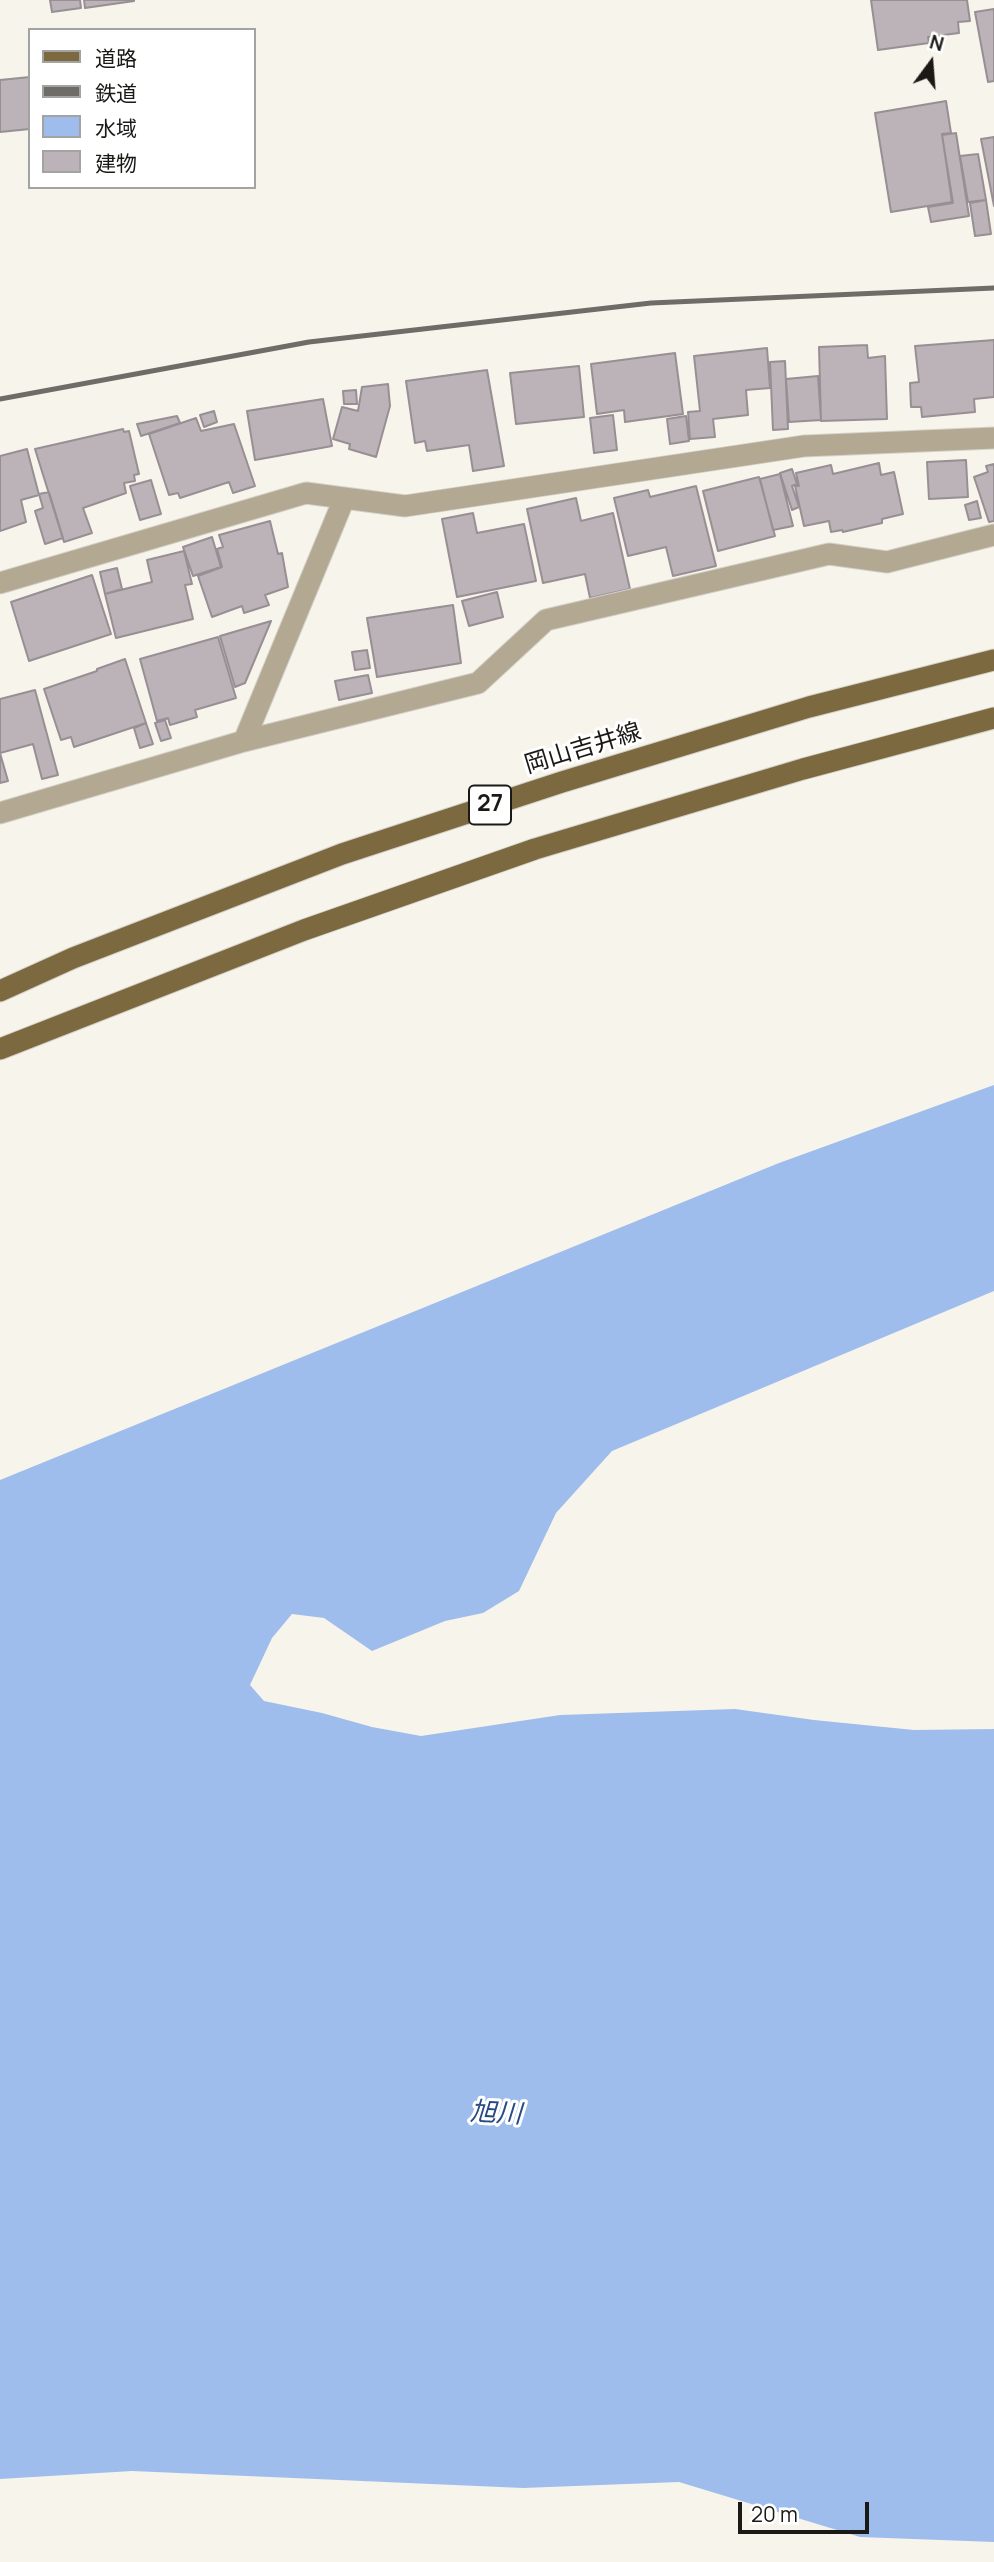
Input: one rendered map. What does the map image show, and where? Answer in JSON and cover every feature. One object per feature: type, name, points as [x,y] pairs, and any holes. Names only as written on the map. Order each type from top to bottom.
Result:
[{"type":"main road","name":"岡山吉井線","points":[[0,991],[73,958],[342,854],[562,782],[796,711],[994,660]]},
{"type":"main road","name":"27","points":[[0,1049],[304,930],[535,849],[803,769],[994,718]]},
{"type":"street","points":[[0,583],[306,493],[405,506],[804,446],[994,438]]},
{"type":"street","points":[[244,741],[344,499]]},
{"type":"street","points":[[0,813],[244,741],[478,683],[545,620],[829,554],[887,562],[994,535]]},
{"type":"water","name":"旭川","points":[[994,1085],[994,1291],[612,1451],[556,1513],[519,1591],[483,1613],[445,1621],[372,1651],[324,1618],[292,1614],[272,1638],[250,1685],[264,1701],[421,1736],[560,1715],[735,1709],[914,1730],[994,1729],[994,2542],[860,2537],[679,2482],[523,2488],[132,2471],[0,2479],[0,1480],[779,1163]]},
{"type":"building","points":[[50,0],[80,0],[81,8],[52,12]]},
{"type":"building","points":[[84,0],[134,0],[134,1],[85,8]]},
{"type":"building","points":[[871,0],[967,0],[970,21],[958,22],[959,33],[928,37],[929,43],[878,50]]},
{"type":"building","points":[[994,9],[994,81],[988,82],[975,12]]},
{"type":"building","points":[[28,77],[28,129],[0,132],[0,80]]},
{"type":"building","points":[[946,101],[951,133],[942,134],[952,202],[891,212],[875,113]]},
{"type":"building","points":[[956,133],[969,216],[931,222],[928,207],[953,203],[942,135]]},
{"type":"building","points":[[994,137],[994,206],[981,139]]},
{"type":"building","points":[[978,154],[986,200],[968,202],[960,156]]},
{"type":"building","points":[[986,200],[991,234],[975,236],[970,203]]},
{"type":"building","points":[[994,340],[994,397],[974,399],[975,412],[922,417],[921,407],[911,407],[910,383],[919,382],[915,346]]},
{"type":"building","points":[[867,345],[868,358],[885,356],[887,419],[821,421],[819,347]]},
{"type":"building","points":[[767,348],[770,388],[746,390],[748,415],[713,419],[715,437],[690,439],[688,412],[700,411],[694,356]]},
{"type":"building","points":[[675,353],[683,414],[625,422],[624,410],[597,414],[591,364]]},
{"type":"building","points":[[785,361],[788,429],[773,430],[770,362]]},
{"type":"building","points":[[579,366],[584,417],[516,424],[510,373]]},
{"type":"building","points":[[487,370],[504,466],[473,471],[469,445],[427,451],[425,441],[415,443],[406,381]]},
{"type":"building","points":[[818,376],[821,420],[789,422],[786,379]]},
{"type":"building","points":[[388,384],[390,406],[376,457],[349,449],[350,444],[333,439],[342,407],[358,411],[362,387]]},
{"type":"building","points":[[356,390],[357,404],[344,404],[343,391]]},
{"type":"building","points":[[323,399],[332,446],[255,460],[247,411]]},
{"type":"building","points":[[214,411],[217,422],[204,427],[200,415]]},
{"type":"building","points":[[613,415],[617,450],[594,453],[590,418]]},
{"type":"building","points":[[177,416],[180,423],[141,436],[137,424]]},
{"type":"building","points":[[686,416],[689,441],[670,444],[667,419]]},
{"type":"building","points":[[196,418],[201,431],[234,424],[255,486],[233,493],[229,482],[180,498],[178,493],[169,495],[149,434]]},
{"type":"building","points":[[123,429],[124,432],[129,431],[139,474],[134,475],[135,481],[124,483],[126,493],[83,508],[92,533],[64,542],[35,449]]},
{"type":"building","points":[[27,449],[39,495],[21,500],[26,522],[0,531],[0,456]]},
{"type":"building","points":[[966,460],[968,497],[929,499],[927,462]]},
{"type":"building","points":[[879,463],[881,475],[894,472],[903,514],[882,519],[882,523],[843,532],[831,532],[829,521],[804,526],[795,486],[799,486],[796,473],[831,465],[833,474]]},
{"type":"building","points":[[994,464],[994,521],[989,522],[974,477],[988,472],[986,466]]},
{"type":"building","points":[[792,469],[797,484],[792,486],[799,507],[792,510],[780,473]]},
{"type":"building","points":[[780,474],[793,526],[773,530],[760,479]]},
{"type":"building","points":[[759,477],[775,536],[718,551],[703,491]]},
{"type":"building","points":[[151,480],[161,514],[140,520],[130,486]]},
{"type":"building","points":[[696,486],[716,566],[673,576],[666,547],[628,556],[614,498],[648,490],[650,497]]},
{"type":"building","points":[[49,492],[63,538],[45,544],[35,511],[43,508],[39,494]]},
{"type":"building","points":[[576,498],[581,521],[613,513],[630,589],[590,598],[585,574],[543,583],[527,509]]},
{"type":"building","points":[[977,501],[981,518],[969,520],[965,505]]},
{"type":"building","points":[[473,513],[477,533],[524,524],[536,581],[457,597],[442,519]]},
{"type":"building","points":[[270,521],[278,554],[282,553],[288,587],[265,595],[269,605],[244,613],[242,606],[212,617],[198,576],[222,567],[217,549],[223,547],[219,535]]},
{"type":"building","points":[[212,537],[221,567],[193,576],[183,547]]},
{"type":"building","points":[[184,551],[192,584],[185,585],[193,619],[116,638],[105,594],[152,582],[147,560]]},
{"type":"building","points":[[117,568],[122,589],[105,594],[100,572]]},
{"type":"building","points":[[92,575],[111,634],[29,661],[11,602]]},
{"type":"building","points":[[497,592],[503,617],[469,626],[462,601]]},
{"type":"building","points":[[453,605],[461,663],[377,677],[367,618]]},
{"type":"building","points":[[271,621],[245,683],[235,687],[220,636]]},
{"type":"building","points":[[218,637],[236,698],[195,710],[197,717],[170,725],[168,718],[157,721],[140,659]]},
{"type":"building","points":[[367,650],[370,668],[355,670],[352,652]]},
{"type":"building","points":[[125,659],[146,723],[74,747],[71,737],[61,740],[44,689]]},
{"type":"building","points":[[368,675],[372,693],[339,700],[335,681]]},
{"type":"building","points":[[35,690],[58,775],[42,779],[33,744],[0,753],[0,699]]},
{"type":"building","points":[[165,720],[171,738],[161,741],[155,723]]},
{"type":"building","points":[[146,723],[153,744],[140,748],[134,728]]},
{"type":"building","points":[[0,753],[8,781],[0,783]]},
{"type":"railway","points":[[0,399],[309,342],[651,303],[994,288]]}]
